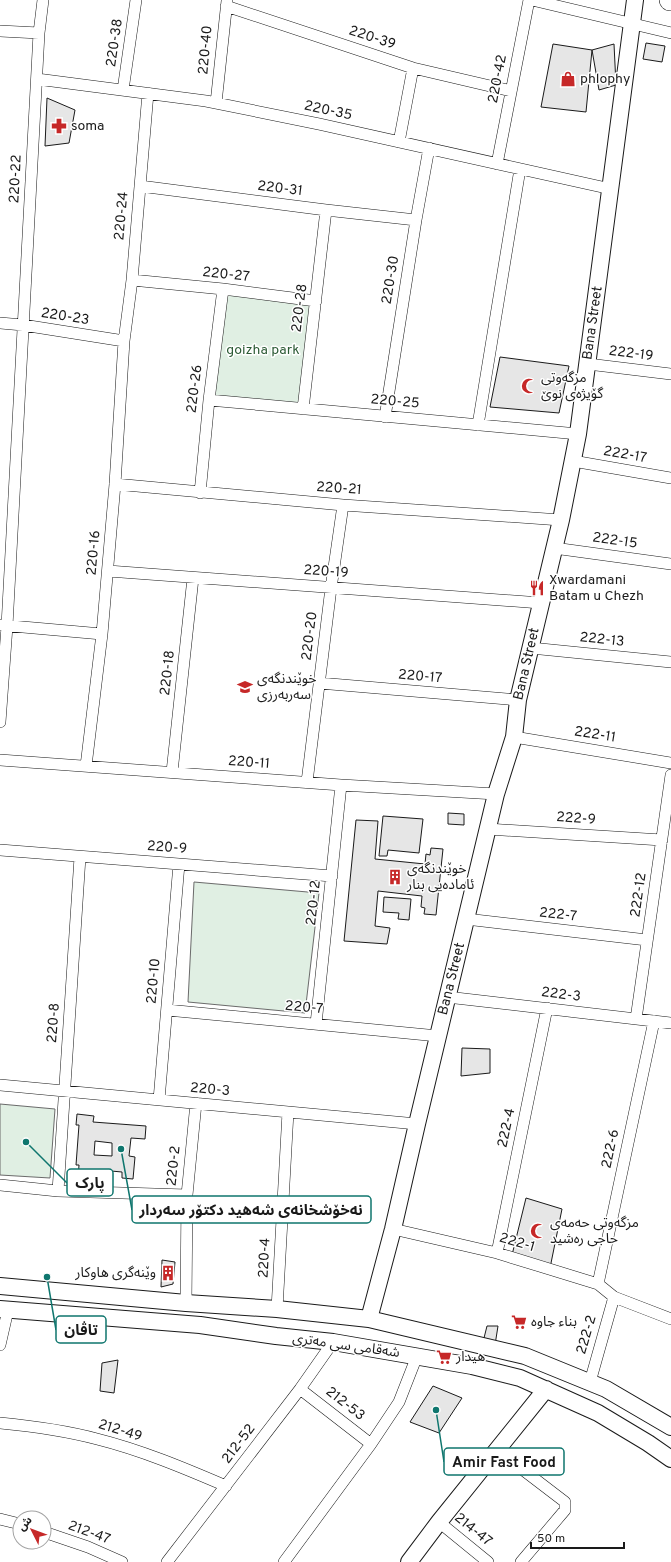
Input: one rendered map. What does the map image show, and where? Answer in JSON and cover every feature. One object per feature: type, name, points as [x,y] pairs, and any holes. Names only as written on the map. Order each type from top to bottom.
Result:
[{"type":"street","name":"220-22","points":[[0,722],[3,625],[23,325],[39,33],[43,0]]},
{"type":"street","name":"220-38","points":[[123,90],[136,0]]},
{"type":"street","name":"220-42","points":[[497,164],[529,0]]},
{"type":"street","points":[[532,0],[671,33]]},
{"type":"street","name":"Bana Street","points":[[369,1319],[393,1229],[416,1124],[496,794],[514,737],[518,700],[561,520],[573,461],[588,364],[635,0]]},
{"type":"street","name":"220-39","points":[[226,3],[413,68],[511,91]]},
{"type":"street","name":"220-40","points":[[216,103],[226,3]]},
{"type":"street","points":[[0,31],[39,33]]},
{"type":"street","points":[[399,142],[413,68]]},
{"type":"street","name":"220-35","points":[[37,79],[216,103],[429,148],[611,189]]},
{"type":"street","name":"220-24","points":[[124,341],[132,280],[148,93]]},
{"type":"street","name":"220-30","points":[[385,416],[429,148]]},
{"type":"street","points":[[478,425],[520,169]]},
{"type":"street","name":"220-31","points":[[140,186],[416,220]]},
{"type":"street","name":"220-28","points":[[303,409],[326,210]]},
{"type":"street","name":"220-27","points":[[132,280],[223,289],[316,301]]},
{"type":"street","name":"220-26","points":[[200,493],[209,400],[223,289]]},
{"type":"street","name":"220-23","points":[[0,323],[23,325],[124,341]]},
{"type":"street","name":"220-16","points":[[86,766],[108,572],[124,341]]},
{"type":"street","name":"222-19","points":[[588,364],[671,374]]},
{"type":"street","name":"220-25","points":[[209,400],[578,434]]},
{"type":"street","name":"222-17","points":[[573,461],[671,478]]},
{"type":"street","name":"220-21","points":[[115,484],[200,493],[561,520]]},
{"type":"street","name":"220-20","points":[[307,782],[343,504]]},
{"type":"street","name":"222-15","points":[[554,548],[671,564]]},
{"type":"street","name":"220-19","points":[[108,572],[541,602]]},
{"type":"street","name":"220-18","points":[[172,772],[194,578]]},
{"type":"street","points":[[3,625],[102,634]]},
{"type":"street","name":"222-13","points":[[531,648],[671,662]]},
{"type":"street","name":"220-17","points":[[319,684],[518,700]]},
{"type":"street","name":"222-11","points":[[514,737],[671,763]]},
{"type":"street","name":"220-11","points":[[0,760],[341,785],[496,794]]},
{"type":"street","name":"222-12","points":[[636,1019],[671,776]]},
{"type":"street","name":"220-12","points":[[316,1024],[341,785]]},
{"type":"street","name":"222-9","points":[[488,829],[662,840]]},
{"type":"street","name":"220-9","points":[[0,850],[332,876]]},
{"type":"street","name":"220-8","points":[[58,1191],[80,856]]},
{"type":"street","name":"220-10","points":[[159,1100],[179,864]]},
{"type":"street","name":"222-7","points":[[466,919],[647,940]]},
{"type":"street","name":"222-3","points":[[447,997],[671,1023]]},
{"type":"street","name":"222-4","points":[[497,1253],[547,1008]]},
{"type":"street","name":"220-7","points":[[166,1010],[438,1036]]},
{"type":"street","name":"222-6","points":[[598,1284],[654,1021]]},
{"type":"street","name":"220-3","points":[[0,1085],[416,1124]]},
{"type":"street","name":"220-2","points":[[194,1304],[187,1195],[196,1103]]},
{"type":"street","name":"220-4","points":[[277,1309],[288,1112]]},
{"type":"street","points":[[0,1185],[58,1191],[187,1195]]},
{"type":"street","name":"222-1","points":[[393,1229],[497,1253],[598,1284],[614,1297],[671,1319]]},
{"type":"street","name":"شەقامی سی مەتری","points":[[0,1286],[194,1304],[277,1309],[369,1319],[526,1356],[606,1389],[671,1427]]},
{"type":"street","name":"222-2","points":[[590,1382],[614,1297]]},
{"type":"street","points":[[194,1304],[200,1325]]},
{"type":"street","points":[[0,1344],[4,1309]]},
{"type":"street","name":"شەقامی سی مەتری","points":[[4,1309],[200,1325],[276,1336],[333,1342],[472,1366],[520,1378],[598,1413],[648,1443],[671,1459]]},
{"type":"street","points":[[450,1362],[456,1339]]},
{"type":"street","name":"212-52","points":[[168,1562],[300,1389],[333,1342]]},
{"type":"street","points":[[284,1562],[371,1444],[399,1402],[417,1356]]},
{"type":"street","name":"212-53","points":[[300,1389],[371,1444]]},
{"type":"street","points":[[410,1562],[439,1522],[546,1389]]},
{"type":"street","name":"212-49","points":[[0,1423],[97,1438],[172,1463],[226,1486]]},
{"type":"street","points":[[497,1450],[565,1502],[565,1510],[521,1562]]},
{"type":"street","points":[[0,1519],[12,1522]]},
{"type":"street","name":"214-47","points":[[439,1522],[488,1562]]},
{"type":"street","name":"212-47","points":[[52,1535],[122,1562]]},
{"type":"green space","name":"goizha park","points":[[223,289],[316,301],[303,409],[209,400]]},
{"type":"green space","points":[[194,882],[319,893],[305,1013],[188,1002]]},
{"type":"green space","points":[[0,1104],[55,1109],[50,1178],[0,1175]]},
{"type":"building","points":[[646,43],[665,46],[662,62],[643,59]]},
{"type":"building","name":"phlophy","points":[[553,44],[592,50],[586,112],[541,107]]},
{"type":"building","points":[[614,44],[616,85],[599,90],[592,50]]},
{"type":"building","name":"soma","points":[[47,98],[75,110],[69,143],[45,146]]},
{"type":"building","name":"مزگەوتی گۆیژەی نوێ","points":[[500,357],[569,366],[559,413],[490,407]]},
{"type":"building","points":[[448,813],[464,814],[464,825],[448,824]]},
{"type":"building","points":[[383,816],[423,819],[419,853],[388,850],[387,856],[379,856]]},
{"type":"building","name":"خوێندنگەی ئامادەیی بنار","points":[[356,820],[378,821],[375,859],[425,864],[426,854],[430,855],[431,848],[443,849],[436,915],[424,914],[425,908],[421,907],[422,896],[378,891],[375,926],[390,928],[387,944],[344,941]]},
{"type":"building","points":[[384,897],[411,899],[409,920],[398,919],[399,913],[383,912]]},
{"type":"building","points":[[462,1048],[490,1049],[490,1073],[461,1076]]},
{"type":"building","points":[[77,1114],[94,1116],[93,1122],[146,1126],[145,1139],[131,1138],[129,1156],[135,1157],[133,1179],[122,1178],[122,1172],[100,1170],[100,1177],[90,1176],[90,1180],[78,1179],[79,1165],[76,1165],[79,1125],[76,1125]],"holes":[[[95,1141],[112,1143],[112,1156],[94,1155]]]},
{"type":"building","points":[[526,1198],[562,1209],[550,1268],[512,1255]]},
{"type":"building","name":"وێنەگری هاوکار","points":[[162,1260],[175,1262],[173,1284],[161,1287]]},
{"type":"building","points":[[487,1326],[498,1326],[495,1345],[483,1342]]},
{"type":"building","points":[[118,1360],[114,1393],[100,1391],[102,1363]]},
{"type":"building","points":[[433,1386],[462,1398],[439,1433],[410,1422]]},
{"type":"place","name":"phlophy","points":[[568,79]]},
{"type":"place","name":"soma","points":[[59,126]]},
{"type":"place","name":"مزگەوتی گۆیژەی نوێ","points":[[529,386]]},
{"type":"place","name":"Xwardamani Batam u Chezh","points":[[537,588]]},
{"type":"place","name":"خوێندنگەی سەربەرزی","points":[[245,687]]},
{"type":"place","name":"خوێندنگەی ئامادەیی بنار","points":[[395,877]]},
{"type":"place","name":"پارک","points":[[26,1142]]},
{"type":"place","name":"نەخۆشخانەی شەهید دکتۆر سەردار","points":[[121,1149]]},
{"type":"place","name":"مزگەوتی حەمەی حاجی رەشید","points":[[538,1231]]},
{"type":"place","name":"وێنەگری هاوکار","points":[[168,1273]]},
{"type":"place","name":"تاڤان","points":[[47,1277]]},
{"type":"place","name":"بناء جاوە","points":[[519,1322]]},
{"type":"place","name":"هيدار","points":[[444,1357]]},
{"type":"place","name":"Amir Fast Food","points":[[436,1410]]}]
